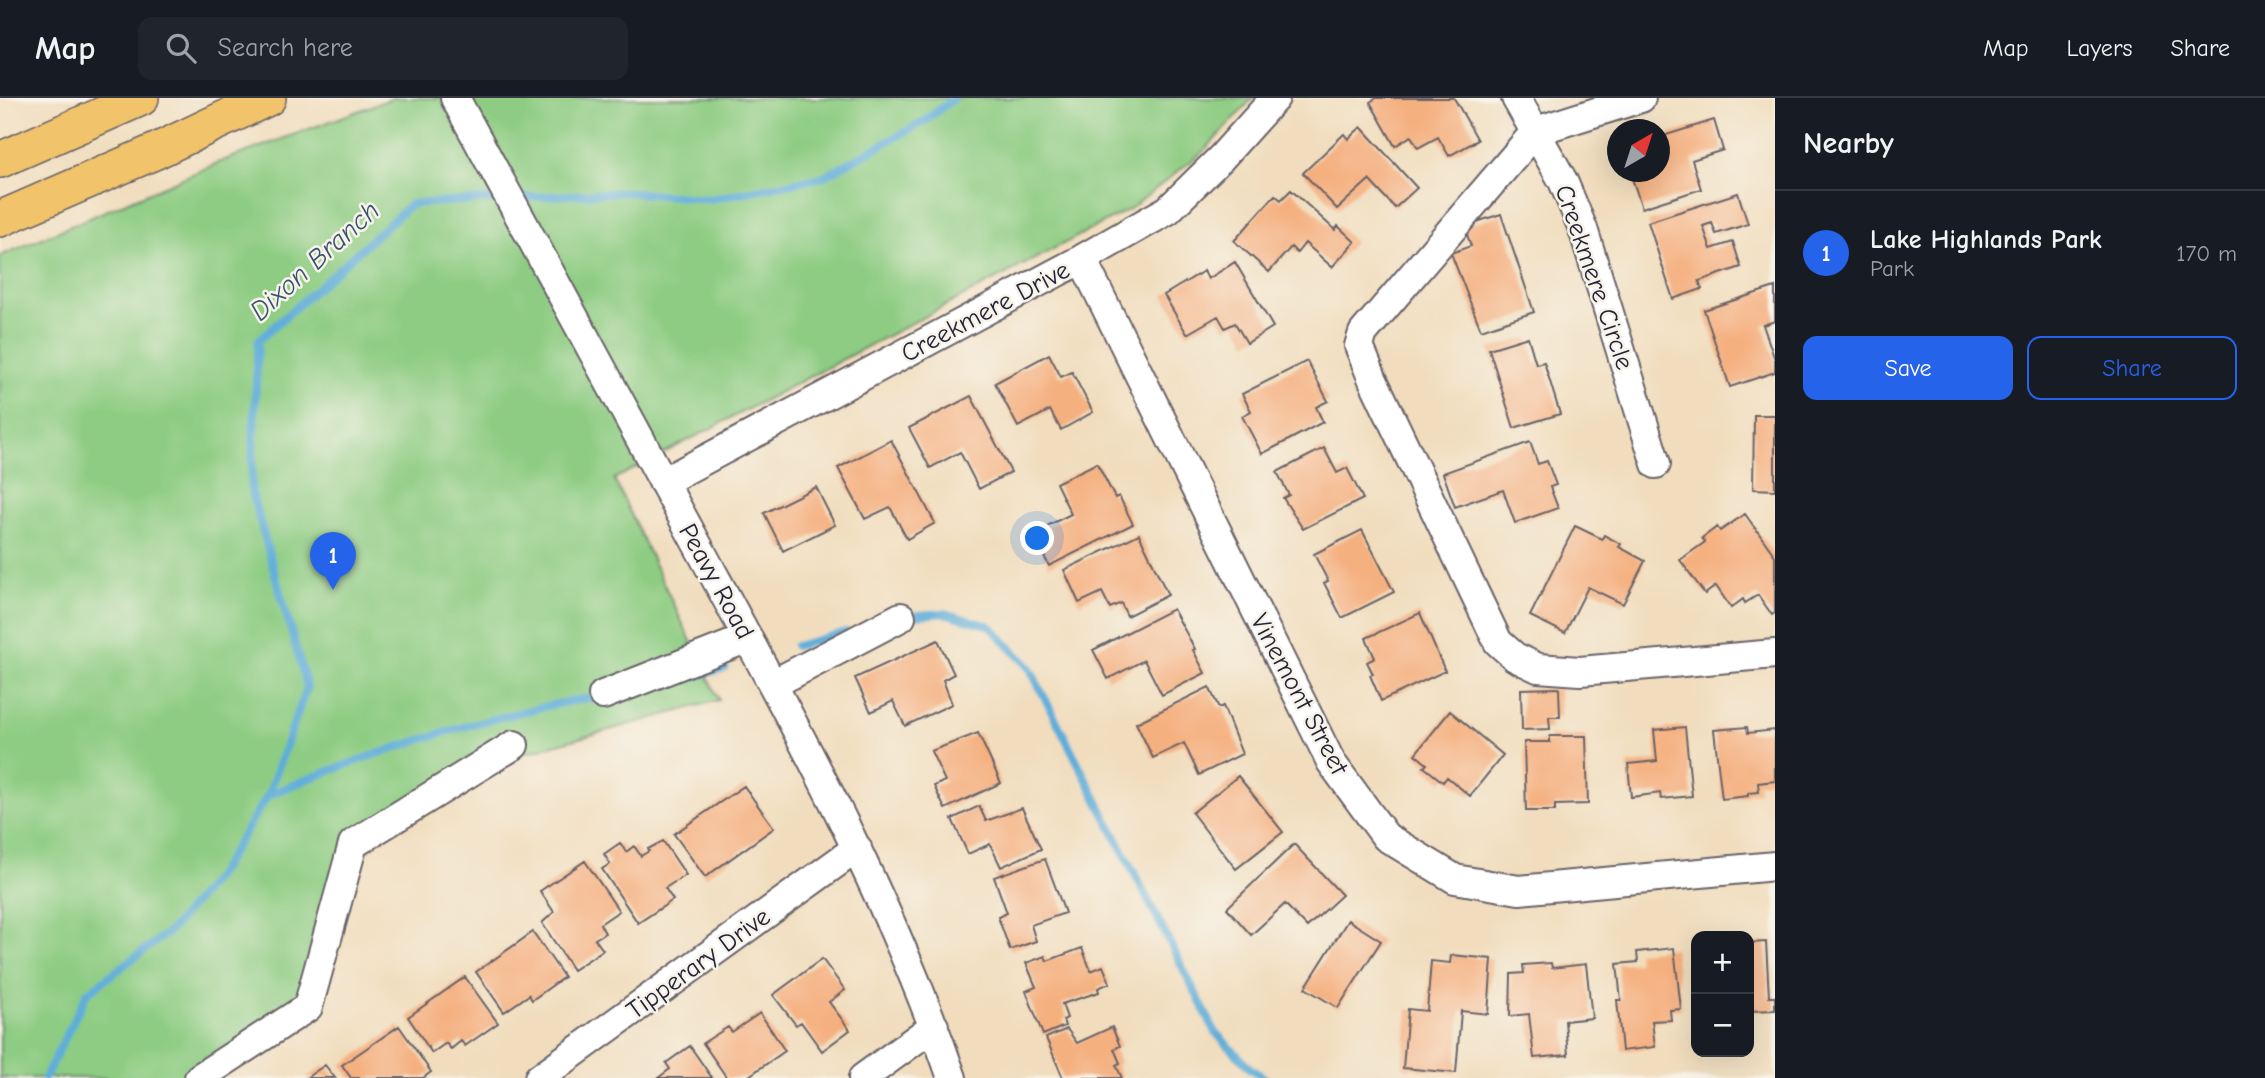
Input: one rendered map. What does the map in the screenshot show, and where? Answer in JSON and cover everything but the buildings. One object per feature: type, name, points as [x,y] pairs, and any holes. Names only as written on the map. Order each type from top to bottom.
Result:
[{"type":"main road","points":[[0,160],[141,98]]},
{"type":"main road","points":[[0,219],[154,152],[268,98]]},
{"type":"street","name":"Creekmere Drive","points":[[663,482],[1082,260],[1168,210],[1222,158],[1275,98]]},
{"type":"street","name":"Creekmere Circle","points":[[1516,98],[1563,181],[1583,229],[1656,464]]},
{"type":"street","points":[[1641,98],[1536,131],[1363,332],[1359,346],[1498,642],[1515,657],[1538,668],[1580,671],[1775,654]]},
{"type":"street","name":"Peavy Road","points":[[457,102],[773,684],[857,848],[934,1026],[952,1078]]},
{"type":"street","name":"Vinemont Street","points":[[1082,260],[1331,762],[1386,837],[1455,879],[1519,890],[1775,866]]},
{"type":"street","points":[[773,684],[901,617]]},
{"type":"street","points":[[603,695],[748,639]]},
{"type":"street","points":[[199,1078],[308,1007],[353,844],[514,745]]},
{"type":"street","name":"Tipperary Drive","points":[[539,1078],[857,848]]},
{"type":"street","points":[[863,1078],[934,1026]]},
{"type":"green space","points":[[393,98],[1253,98],[1204,151],[1130,209],[614,479],[719,700],[514,756],[360,844],[317,1006],[201,1078],[0,1078],[0,256],[225,160]]},
{"type":"waterway","name":"Dixon Branch","points":[[516,198],[625,192],[710,199],[823,177],[925,121],[954,98]]},
{"type":"waterway","name":"Dixon Branch","points":[[45,1078],[87,993],[170,931],[218,875],[268,795],[307,687],[251,490],[258,341],[411,204],[503,199]]},
{"type":"waterway","points":[[906,616],[944,613],[990,626],[1029,667],[1216,1033],[1251,1069],[1265,1078]]},
{"type":"waterway","points":[[796,646],[846,632]]},
{"type":"waterway","points":[[664,685],[725,668]]},
{"type":"waterway","points":[[268,795],[431,736],[514,714],[599,696]]},
{"type":"place","name":"Lake Highlands Park","points":[[333,590]]}]
